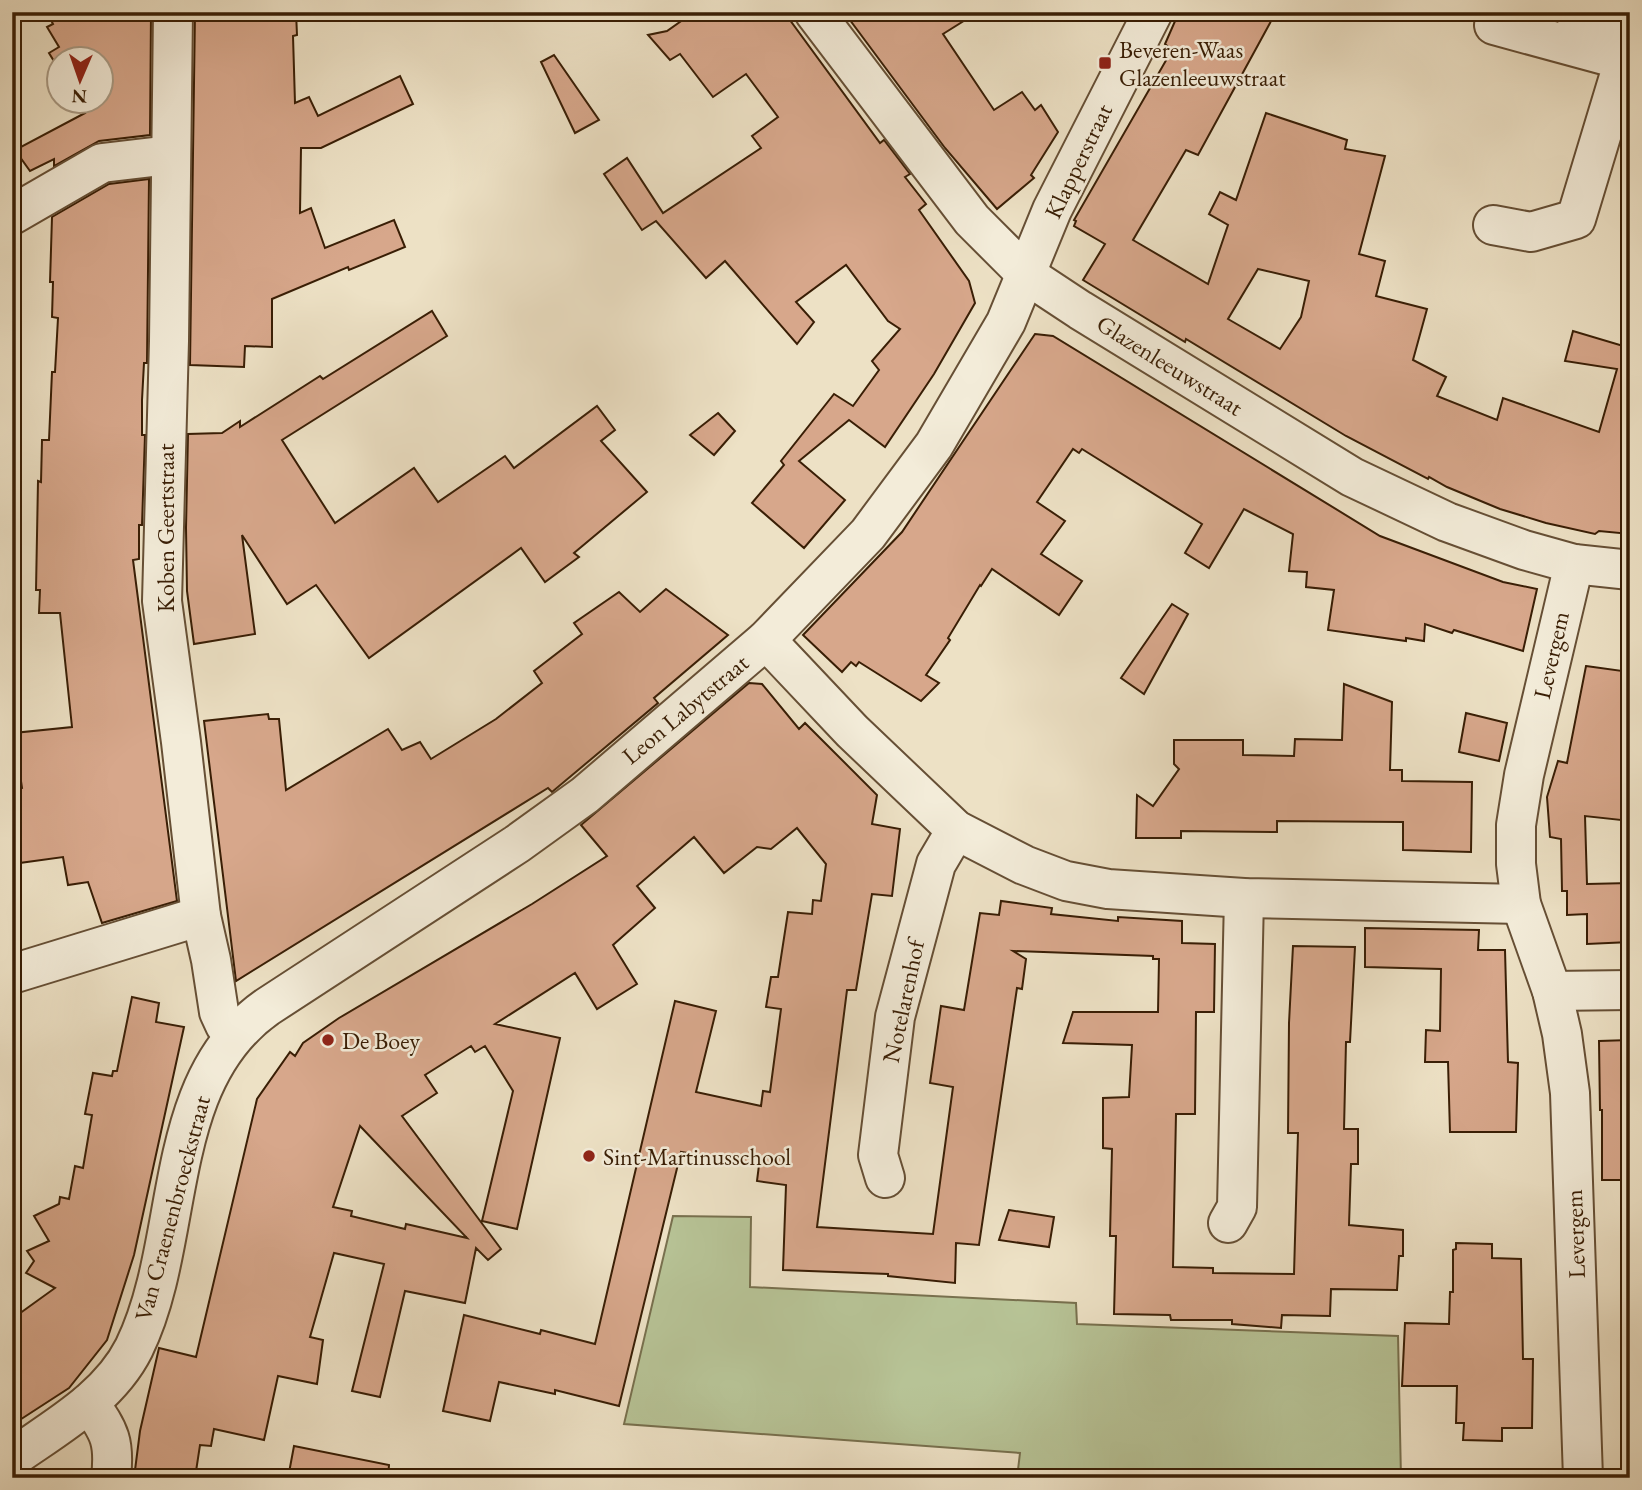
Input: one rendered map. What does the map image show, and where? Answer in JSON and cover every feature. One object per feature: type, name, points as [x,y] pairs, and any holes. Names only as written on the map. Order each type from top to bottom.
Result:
[{"type":"street","name":"Koben Geertstraat","points":[[173,12],[169,341],[162,601],[201,916],[219,1012],[234,1035]]},
{"type":"street","name":"Glazenleeuwstraat","points":[[814,12],[972,220],[1027,275],[1352,477],[1447,522],[1524,550],[1574,564],[1630,570]]},
{"type":"street","name":"Klapperstraat","points":[[1027,275],[1052,210],[1153,12]]},
{"type":"street","points":[[1574,12],[1629,51]]},
{"type":"street","points":[[1494,25],[1629,51]]},
{"type":"street","points":[[1493,225],[1531,232],[1576,219],[1629,51]]},
{"type":"street","points":[[12,215],[102,163],[170,155]]},
{"type":"street","name":"Leon Labytstraat","points":[[234,1035],[249,1019],[517,844],[584,795],[766,640],[868,534],[934,445],[1006,323],[1027,275]]},
{"type":"street","name":"Levergem","points":[[1574,564],[1530,748],[1516,825],[1516,864],[1521,904],[1552,991],[1562,1034],[1570,1093],[1583,1478]]},
{"type":"street","points":[[766,640],[852,731],[956,830],[1024,865],[1066,881],[1108,889],[1244,898],[1521,904]]},
{"type":"street","name":"Notelarenhof","points":[[885,1178],[878,1155],[895,1017],[936,864],[956,830]]},
{"type":"street","points":[[1228,1223],[1237,1207],[1244,898]]},
{"type":"street","points":[[12,974],[201,916]]},
{"type":"street","points":[[1552,991],[1630,990]]},
{"type":"street","name":"Van Craenenbroeckstraat","points":[[12,1458],[89,1403],[115,1377],[134,1348],[150,1303],[162,1256],[190,1123],[220,1054],[234,1035]]},
{"type":"street","points":[[89,1403],[106,1427],[111,1441],[111,1478]]},
{"type":"green space","points":[[673,1216],[751,1217],[750,1287],[1076,1303],[1077,1324],[1398,1336],[1401,1478],[1017,1478],[1020,1453],[624,1424]]},
{"type":"building","points":[[47,12],[151,12],[150,135],[99,141],[54,166],[54,159],[30,171],[15,150],[79,116],[116,116],[116,46],[58,46],[47,27],[53,24]]},
{"type":"building","points":[[195,12],[296,12],[297,35],[293,36],[295,103],[309,97],[318,116],[400,76],[413,104],[321,148],[301,148],[300,213],[311,208],[325,248],[394,220],[405,247],[349,270],[348,267],[272,299],[272,347],[245,346],[244,367],[190,365]]},
{"type":"building","points":[[694,12],[784,12],[880,143],[884,140],[910,174],[905,177],[926,204],[919,210],[969,281],[975,303],[934,374],[885,447],[849,420],[799,461],[845,500],[804,548],[752,503],[784,465],[781,461],[834,394],[853,406],[879,370],[872,361],[900,329],[888,321],[846,265],[796,302],[814,322],[797,344],[725,261],[706,278],[656,221],[642,230],[604,174],[627,158],[663,213],[761,148],[752,136],[778,117],[746,74],[713,97],[680,54],[670,60],[648,35],[667,31]]},
{"type":"building","points":[[844,12],[978,12],[943,34],[994,110],[1022,92],[1035,110],[1041,105],[1058,132],[1031,175],[1034,178],[997,209],[945,148]]},
{"type":"building","points":[[1179,12],[1276,12],[1198,155],[1186,150],[1133,240],[1208,284],[1228,225],[1209,214],[1220,192],[1236,200],[1266,113],[1347,140],[1345,149],[1385,156],[1359,254],[1385,261],[1376,296],[1427,309],[1413,360],[1446,377],[1437,396],[1497,420],[1503,398],[1599,432],[1617,369],[1565,361],[1573,331],[1630,348],[1630,534],[1599,531],[1595,534],[1546,523],[1500,509],[1429,477],[1428,479],[1346,436],[1083,280],[1105,244],[1074,226],[1074,220],[1172,50],[1165,44]],"holes":[[[1258,269],[1309,281],[1301,317],[1280,349],[1228,319]]]},
{"type":"building","points":[[554,55],[599,120],[575,133],[541,62]]},
{"type":"building","points":[[149,179],[147,363],[144,363],[142,400],[142,435],[145,435],[142,525],[139,525],[139,559],[133,560],[177,901],[102,923],[88,882],[68,885],[63,857],[12,864],[12,790],[22,788],[14,733],[72,727],[60,613],[39,613],[40,590],[36,590],[38,481],[41,482],[42,440],[49,440],[58,318],[52,317],[52,217],[109,184]]},
{"type":"building","points":[[432,311],[447,336],[282,440],[335,523],[414,468],[438,502],[505,456],[514,468],[597,406],[615,430],[601,441],[647,492],[574,553],[579,557],[545,582],[521,548],[369,658],[316,585],[287,604],[242,535],[255,634],[194,644],[187,591],[188,434],[222,433],[240,421],[240,427],[320,376],[323,379]]},
{"type":"building","points":[[1035,334],[1053,336],[1380,536],[1503,582],[1537,589],[1523,651],[1425,624],[1424,641],[1328,630],[1334,590],[1306,587],[1307,572],[1289,571],[1293,534],[1244,509],[1209,568],[1185,553],[1202,524],[1082,449],[1079,453],[1073,449],[1037,502],[1065,521],[1041,554],[1082,581],[1059,615],[992,569],[926,675],[939,683],[921,701],[859,662],[856,666],[851,662],[842,672],[803,635],[902,532]]},
{"type":"building","points":[[718,413],[735,431],[714,455],[690,435]]},
{"type":"building","points":[[666,589],[728,635],[654,698],[658,703],[552,792],[548,788],[236,981],[204,721],[268,714],[269,719],[279,719],[286,790],[388,729],[402,750],[420,742],[431,759],[496,719],[542,683],[534,671],[582,634],[574,623],[619,592],[640,612]]},
{"type":"building","points":[[1172,604],[1188,614],[1144,694],[1121,678]]},
{"type":"building","points":[[1586,666],[1630,672],[1630,821],[1585,816],[1587,884],[1630,883],[1630,942],[1587,944],[1587,914],[1567,915],[1567,891],[1562,891],[1561,839],[1550,837],[1547,797],[1558,761],[1567,763]]},
{"type":"building","points":[[749,683],[762,684],[799,729],[805,723],[877,795],[872,824],[900,829],[892,896],[872,894],[856,990],[847,990],[817,1227],[933,1234],[953,1087],[930,1083],[941,1006],[964,1010],[980,913],[999,915],[1001,901],[1052,908],[1051,914],[1118,921],[1118,917],[1182,921],[1182,943],[1215,944],[1214,1012],[1196,1012],[1195,1114],[1176,1114],[1173,1267],[1213,1268],[1213,1273],[1294,1274],[1298,1133],[1288,1133],[1293,946],[1355,947],[1350,1042],[1346,1042],[1344,1129],[1358,1129],[1358,1164],[1351,1164],[1349,1225],[1403,1230],[1403,1256],[1399,1256],[1397,1290],[1331,1289],[1330,1316],[1282,1315],[1281,1328],[1232,1324],[1232,1320],[1171,1320],[1170,1315],[1114,1314],[1116,1236],[1110,1236],[1112,1149],[1103,1148],[1103,1098],[1129,1097],[1132,1045],[1063,1043],[1073,1012],[1158,1012],[1159,959],[1153,959],[1153,956],[1013,951],[1026,959],[1022,989],[1017,988],[979,1245],[956,1243],[955,1283],[888,1274],[783,1270],[786,1185],[757,1181],[759,1165],[681,1152],[619,1406],[555,1390],[555,1394],[499,1382],[490,1421],[443,1411],[464,1315],[540,1334],[541,1330],[595,1344],[675,1001],[716,1011],[696,1092],[761,1106],[763,1091],[770,1092],[781,1009],[766,1007],[771,977],[778,977],[788,912],[812,914],[813,900],[821,901],[826,864],[797,828],[771,849],[757,847],[724,873],[694,837],[637,886],[655,908],[613,945],[637,984],[597,1009],[575,973],[495,1024],[560,1038],[517,1229],[482,1221],[513,1091],[485,1046],[475,1052],[471,1046],[425,1075],[437,1093],[402,1116],[501,1249],[488,1260],[476,1248],[465,1303],[405,1291],[380,1397],[352,1391],[384,1264],[334,1253],[310,1337],[323,1340],[317,1384],[278,1376],[264,1440],[214,1429],[211,1446],[200,1445],[195,1478],[134,1478],[140,1431],[159,1348],[196,1357],[257,1099],[290,1052],[295,1056],[303,1043],[339,1018],[532,904],[607,856],[581,825]],"holes":[[[360,1126],[467,1238],[406,1224],[405,1229],[351,1216],[352,1211],[333,1207]]]},
{"type":"building","points":[[1344,684],[1392,702],[1390,770],[1402,770],[1402,781],[1472,782],[1471,852],[1403,850],[1403,822],[1277,821],[1277,832],[1181,831],[1181,838],[1136,838],[1137,795],[1153,806],[1179,769],[1174,764],[1174,740],[1243,740],[1243,755],[1294,756],[1295,739],[1342,740]]},
{"type":"building","points":[[1466,713],[1507,723],[1499,761],[1459,752]]},
{"type":"building","points":[[1365,928],[1479,930],[1478,950],[1505,950],[1508,1062],[1518,1063],[1516,1132],[1450,1132],[1448,1062],[1425,1062],[1426,1030],[1440,1031],[1441,969],[1365,967]]},
{"type":"building","points":[[132,997],[159,1003],[156,1022],[184,1027],[134,1255],[107,1340],[69,1388],[12,1425],[12,1319],[55,1288],[26,1273],[34,1261],[27,1251],[49,1241],[34,1216],[59,1204],[60,1197],[69,1199],[75,1166],[83,1168],[92,1115],[85,1114],[93,1073],[112,1076],[113,1071],[117,1071]]},
{"type":"building","points":[[1630,1040],[1630,1180],[1602,1180],[1599,1041]]},
{"type":"building","points":[[1009,1210],[1054,1217],[1049,1247],[999,1240]]},
{"type":"building","points":[[1456,1243],[1492,1244],[1492,1258],[1521,1259],[1523,1359],[1533,1359],[1532,1428],[1502,1428],[1502,1441],[1463,1440],[1464,1423],[1456,1423],[1457,1386],[1402,1386],[1405,1323],[1449,1324],[1450,1292],[1453,1292],[1453,1250],[1456,1249]]},
{"type":"building","points":[[294,1446],[389,1465],[388,1478],[288,1478]]},
{"type":"place","name":"Beveren-Waas Glazenleeuwstraat","points":[[1105,63]]},
{"type":"place","name":"De Boey","points":[[328,1040]]},
{"type":"place","name":"Sint-Martinusschool","points":[[589,1156]]}]
